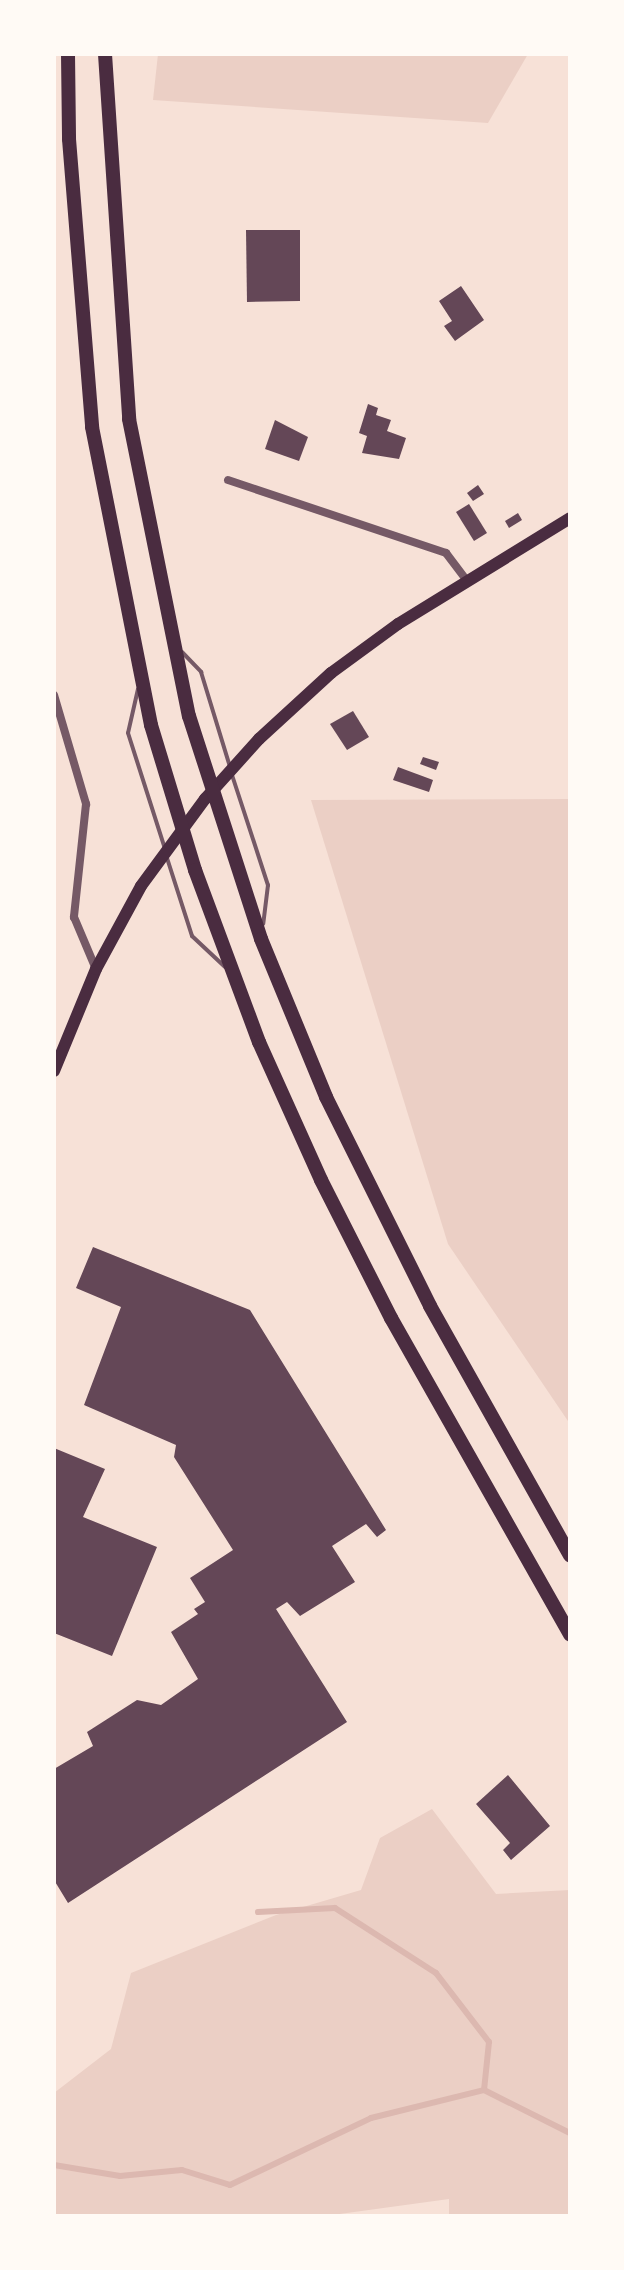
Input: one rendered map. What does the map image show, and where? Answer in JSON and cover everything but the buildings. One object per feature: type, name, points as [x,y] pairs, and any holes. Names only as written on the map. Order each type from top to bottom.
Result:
[{"type":"highway","points":[[68,54],[69,139],[92,427],[141,675],[190,856],[232,973],[289,1113],[367,1272],[570,1635]]},
{"type":"highway","points":[[105,54],[129,419],[189,716],[261,939],[354,1158],[570,1555]]},
{"type":"main road","points":[[54,1071],[96,969],[141,886],[205,799],[259,739],[331,673],[467,581],[570,518]]},
{"type":"street","points":[[228,480],[446,553],[467,581]]},
{"type":"street","points":[[54,695],[86,804],[74,917],[96,969]]},
{"type":"lane","points":[[174,644],[201,672],[268,885],[261,939]]},
{"type":"lane","points":[[141,675],[128,733],[192,936],[232,973]]},
{"type":"shaded area","points":[[158,54],[528,54],[488,123],[153,100]]},
{"type":"shaded area","points":[[570,799],[570,1424],[448,1244],[311,800]]},
{"type":"shaded area","points":[[432,1809],[496,1894],[570,1890],[570,2216],[449,2216],[449,2199],[325,2216],[54,2214],[54,2093],[111,2049],[131,1973],[276,1915],[361,1890],[380,1838]]},
{"type":"waterway","points":[[258,1912],[335,1908],[436,1973],[489,2042],[484,2090]]},
{"type":"waterway","points":[[54,2165],[120,2176],[182,2170],[230,2185],[371,2118],[484,2090],[570,2133]]}]
